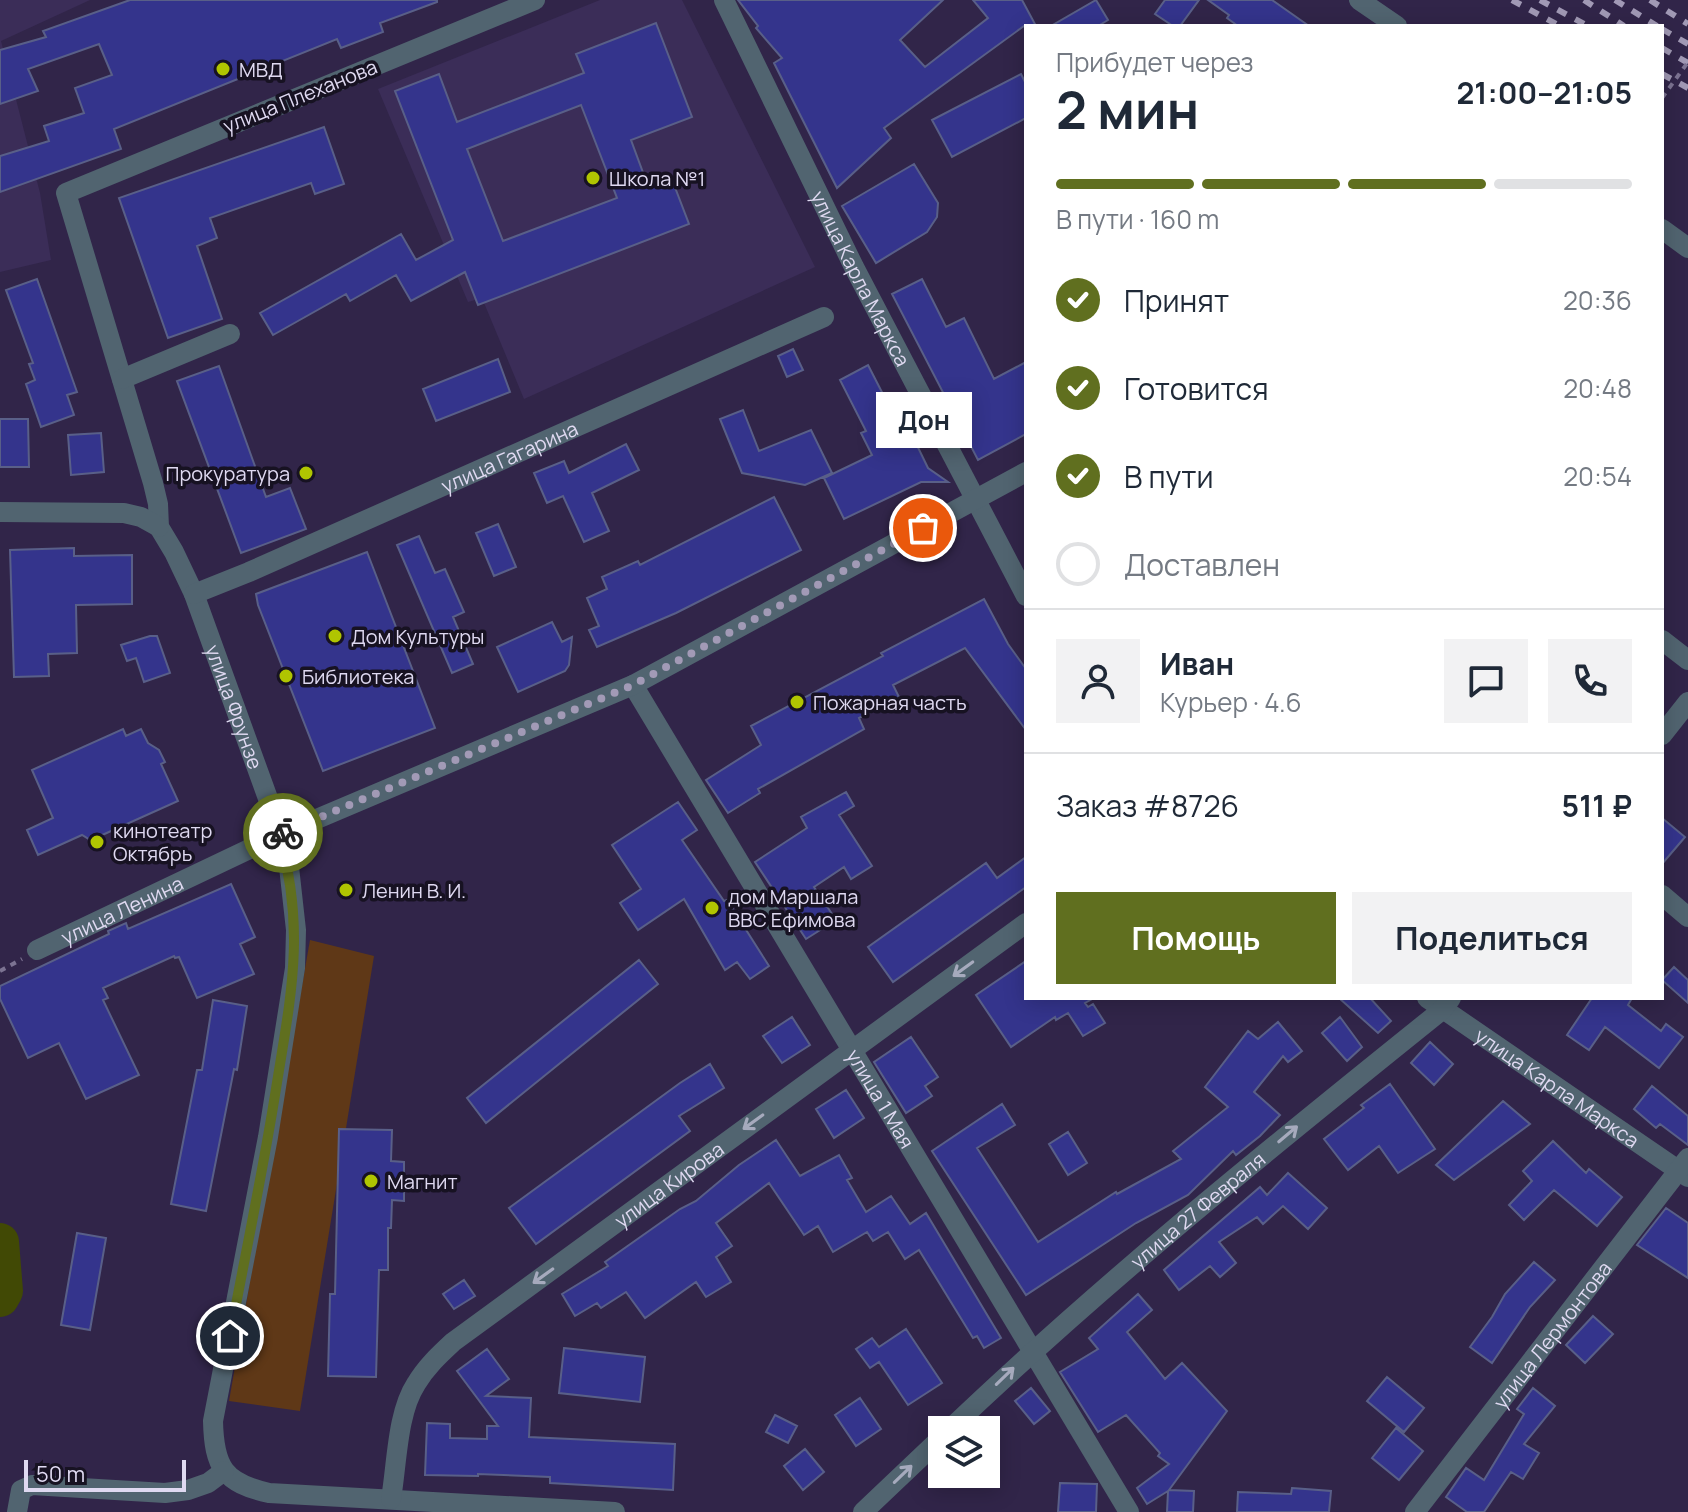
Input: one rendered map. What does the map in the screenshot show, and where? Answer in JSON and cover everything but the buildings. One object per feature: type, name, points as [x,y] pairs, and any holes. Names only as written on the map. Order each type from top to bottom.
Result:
[{"type":"street","name":"улица Плеханова","points":[[66,193],[535,0]]},
{"type":"street","name":"улица Карла Маркса","points":[[724,0],[854,267],[1024,592]]},
{"type":"street","points":[[1359,0],[1394,24]]},
{"type":"street","name":"улица Фрунзе","points":[[66,193],[153,483],[159,527],[194,594],[279,835],[289,867],[293,899],[295,968],[268,1137],[213,1421],[213,1445],[224,1471]]},
{"type":"street","points":[[1664,230],[1688,248]]},
{"type":"street","name":"улица Гагарина","points":[[194,594],[824,317]]},
{"type":"street","points":[[122,379],[230,334]]},
{"type":"street","name":"улица Ленина","points":[[37,950],[279,835],[633,685],[1024,473]]},
{"type":"street","points":[[0,512],[124,513],[141,517],[159,527]]},
{"type":"street","points":[[1664,642],[1688,660]]},
{"type":"street","name":"улица 1 Мая","points":[[633,685],[1129,1512]]},
{"type":"street","points":[[1664,732],[1688,702]]},
{"type":"street","points":[[1664,897],[1688,917]]},
{"type":"street","name":"улица Кирова","points":[[391,1499],[405,1407],[414,1386],[429,1365],[453,1342],[1024,924]]},
{"type":"street","name":"улица Карла Маркса","points":[[1440,1002],[1685,1169]]},
{"type":"street","name":"улица 27 Февраля","points":[[964,1416],[1032,1350],[1440,1002]]},
{"type":"street","name":"улица Лермонтова","points":[[1415,1512],[1685,1169]]},
{"type":"street","points":[[863,1512],[928,1450]]},
{"type":"street","points":[[17,1512],[21,1490],[32,1485],[165,1493],[208,1483],[224,1471],[235,1482],[269,1493],[615,1512]]},
{"type":"path","points":[[1664,95],[1688,62]]},
{"type":"shaded area","points":[[0,0],[90,0],[1,41],[40,193],[51,260],[0,272]]},
{"type":"shaded area","name":"Школа №1","points":[[600,0],[682,0],[815,267],[524,399],[482,298],[468,302],[378,89]]},
{"type":"shaded area","points":[[310,940],[374,956],[300,1411],[229,1401]]},
{"type":"waterway","points":[[0,1242],[4,1291],[0,1298]]},
{"type":"railway","points":[[1512,0],[1556,24]]},
{"type":"railway","points":[[1540,0],[1584,24]]},
{"type":"railway","points":[[1584,0],[1621,24]]},
{"type":"railway","points":[[1615,0],[1654,24]]},
{"type":"railway","points":[[1650,0],[1688,24]]},
{"type":"railway","points":[[1664,30],[1688,44]]},
{"type":"railway","points":[[1664,49],[1688,63]]},
{"type":"railway","points":[[1664,75],[1688,88]]},
{"type":"way so far","points":[[283,833],[633,685],[923,528]]},
{"type":"place","name":"МВД","points":[[223,69]]},
{"type":"place","name":"Школа №1","points":[[593,178]]},
{"type":"place","name":"Прокуратура","points":[[306,473]]},
{"type":"place","name":"Дон","points":[[923,528]]},
{"type":"place","name":"Дом Культуры","points":[[335,636]]},
{"type":"place","name":"Библиотека","points":[[286,676]]},
{"type":"place","name":"Пожарная часть","points":[[797,702]]},
{"type":"place","name":"кинотеатр Октябрь","points":[[97,842]]},
{"type":"place","name":"Ленин В. И.","points":[[346,890]]},
{"type":"place","name":"дом Маршала ВВС Ефимова","points":[[712,908]]},
{"type":"place","name":"Магнит","points":[[371,1181]]},
{"type":"route","points":[[230,1336],[268,1137],[295,968],[296,930],[289,867],[279,835],[283,833]]}]
